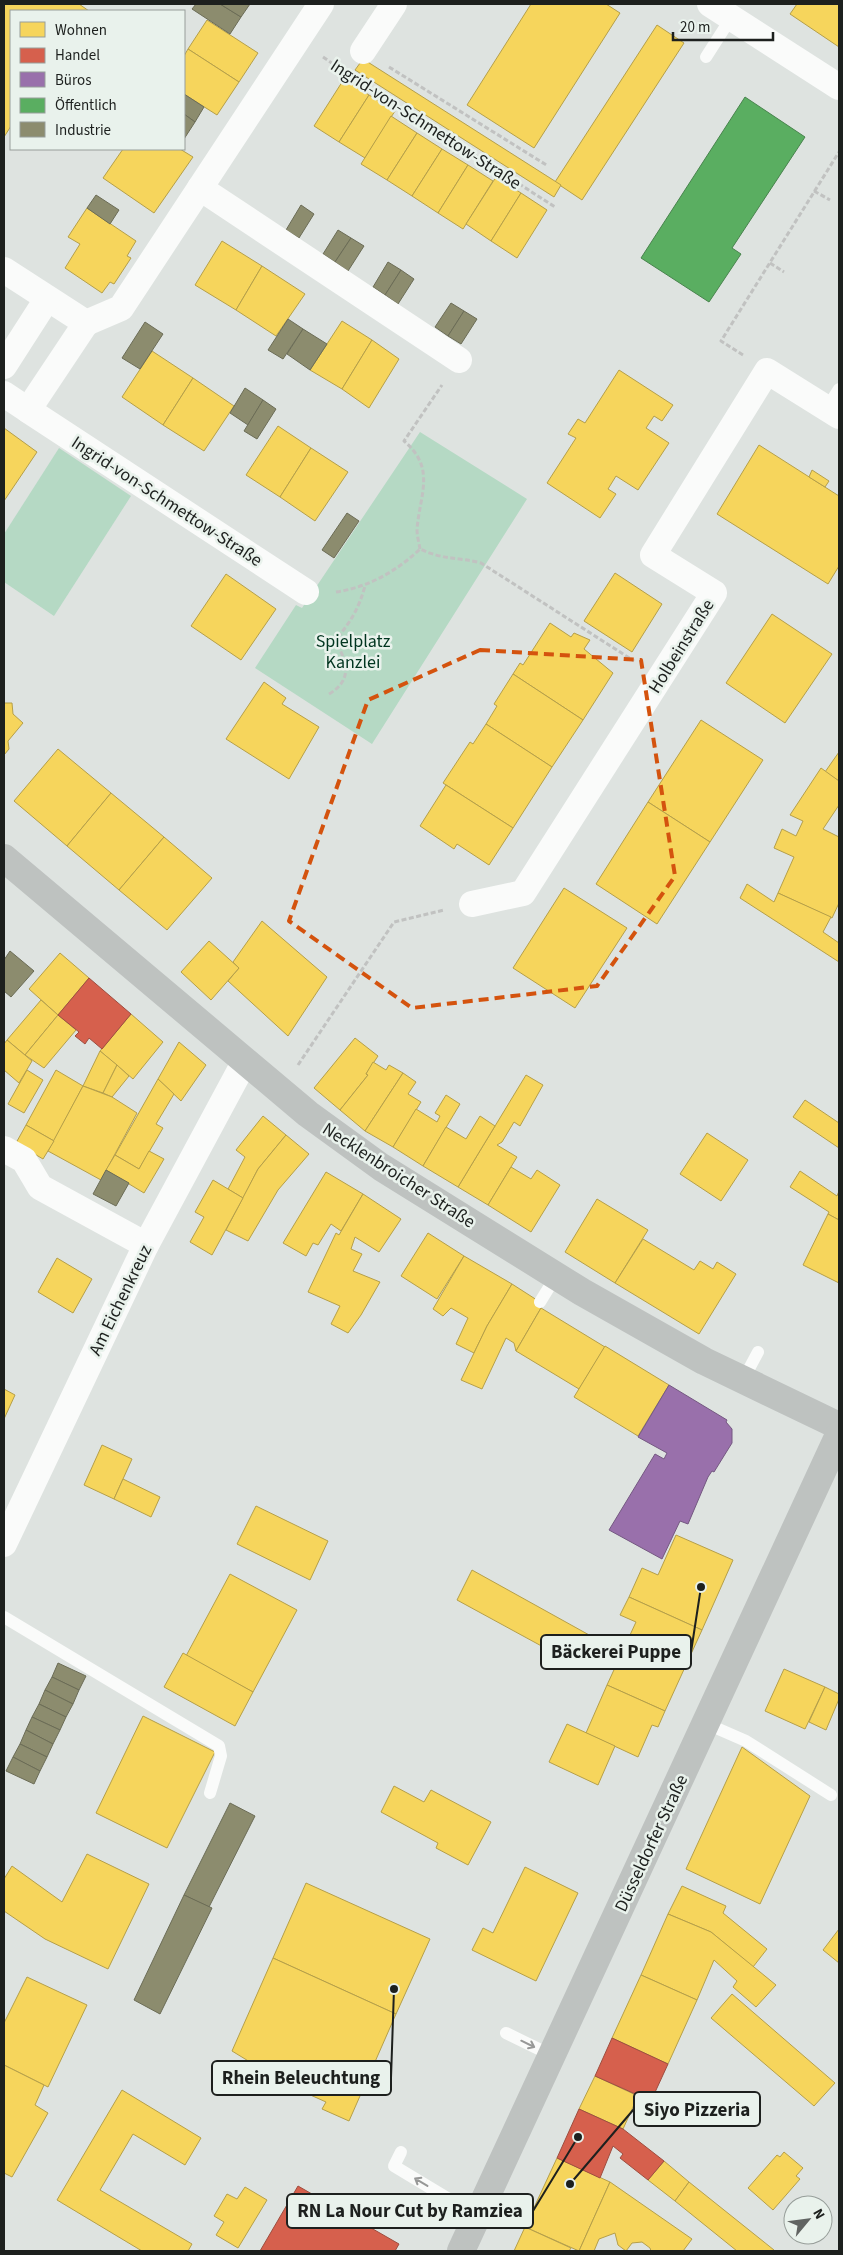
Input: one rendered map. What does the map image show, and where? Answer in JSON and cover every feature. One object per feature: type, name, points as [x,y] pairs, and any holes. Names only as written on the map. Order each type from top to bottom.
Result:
[{"type":"main road","name":"Necklenbroicher Straße","points":[[4,858],[308,1114],[382,1167],[556,1276],[696,1357],[839,1426]]},
{"type":"main road","name":"Düsseldorfer Straße","points":[[461,2251],[707,1724],[839,1435]]},
{"type":"street","points":[[28,410],[86,323],[121,308],[321,4]]},
{"type":"street","name":"Ingrid-von-Schmettow-Straße","points":[[363,51],[394,4]]},
{"type":"street","points":[[720,11],[839,87]]},
{"type":"street","points":[[200,188],[459,360]]},
{"type":"street","points":[[4,270],[86,323]]},
{"type":"street","points":[[4,366],[48,299]]},
{"type":"street","points":[[767,371],[835,404]]},
{"type":"street","name":"Holbeinstraße","points":[[472,904],[523,893],[714,593],[653,555],[767,371]]},
{"type":"street","name":"Ingrid-von-Schmettow-Straße","points":[[4,394],[306,592]]},
{"type":"street","name":"Am Eichenkreuz","points":[[4,1544],[146,1245],[245,1061]]},
{"type":"street","points":[[4,1149],[24,1160],[40,1187],[146,1245]]},
{"type":"lane","points":[[706,57],[720,11]]},
{"type":"lane","points":[[540,1302],[556,1276]]},
{"type":"lane","points":[[743,1380],[758,1352]]},
{"type":"lane","points":[[4,1617],[219,1746],[221,1756],[210,1793]]},
{"type":"lane","points":[[707,1724],[746,1741],[831,1795]]},
{"type":"lane","points":[[506,2033],[551,2055]]},
{"type":"lane","points":[[401,2152],[394,2166],[477,2216]]},
{"type":"path","name":"Ingrid-von-Schmettow-Straße","points":[[297,41],[338,68]]},
{"type":"path","points":[[363,51],[548,166]]},
{"type":"path","name":"Ingrid-von-Schmettow-Straße","points":[[355,78],[555,207]]},
{"type":"path","points":[[767,371],[721,341],[839,152]]},
{"type":"path","points":[[814,191],[830,200]]},
{"type":"path","points":[[770,263],[784,272]]},
{"type":"path","points":[[420,549],[417,531],[423,489],[422,462],[415,449],[404,441],[459,360]]},
{"type":"path","points":[[306,592],[317,594],[365,585],[399,567],[420,549]]},
{"type":"path","points":[[420,549],[437,557],[481,563],[661,678]]},
{"type":"path","points":[[329,694],[343,682],[346,673],[346,663],[342,651],[334,641],[351,622],[360,603],[365,585]]},
{"type":"path","points":[[281,1091],[394,922],[472,904]]},
{"type":"highlighted area","points":[[480,650],[641,660],[675,876],[597,986],[412,1008],[289,921],[368,700]]},
{"type":"green space","name":"Spielplatz Kanzlei","points":[[420,432],[527,499],[372,744],[255,668],[296,605],[302,608]]},
{"type":"green space","points":[[59,448],[131,496],[54,616],[4,582],[4,534]]},
{"type":"building: Wohnen","points":[[4,4],[79,4],[88,10],[10,10],[10,128],[4,137]]},
{"type":"building: Wohnen","points":[[531,4],[606,4],[620,13],[534,148],[467,105]]},
{"type":"building: Wohnen","points":[[797,4],[839,4],[839,47],[790,14]]},
{"type":"building: Wohnen","points":[[207,20],[258,53],[239,82],[188,49]]},
{"type":"building: Wohnen","points":[[657,25],[684,43],[582,200],[555,182]]},
{"type":"building: Wohnen","points":[[188,49],[239,82],[217,115],[185,95],[185,54]]},
{"type":"building: Wohnen","points":[[363,59],[561,185],[554,197],[355,70]]},
{"type":"building: Wohnen","points":[[344,79],[369,95],[339,142],[314,126]]},
{"type":"building: Wohnen","points":[[369,95],[395,111],[365,158],[339,142]]},
{"type":"building: Wohnen","points":[[391,116],[417,133],[387,180],[361,164]]},
{"type":"building: Wohnen","points":[[417,133],[442,149],[412,196],[387,180]]},
{"type":"building: Wohnen","points":[[442,149],[468,165],[438,213],[412,196]]},
{"type":"building: Wohnen","points":[[122,150],[182,150],[193,157],[154,213],[103,178]]},
{"type":"building: Wohnen","points":[[468,165],[493,181],[463,229],[438,213]]},
{"type":"building: Wohnen","points":[[496,177],[521,193],[491,241],[466,224]]},
{"type":"building: Wohnen","points":[[521,193],[547,210],[517,258],[491,241]]},
{"type":"building: Wohnen","points":[[87,208],[136,241],[127,256],[131,258],[114,284],[110,282],[102,293],[65,268],[80,244],[68,237]]},
{"type":"building: Wohnen","points":[[222,241],[262,266],[236,310],[195,285]]},
{"type":"building: Wohnen","points":[[262,266],[305,294],[276,336],[236,310]]},
{"type":"building: Wohnen","points":[[342,321],[372,340],[342,389],[310,370]]},
{"type":"building: Wohnen","points":[[372,340],[399,359],[369,408],[342,389]]},
{"type":"building: Wohnen","points":[[152,351],[193,378],[163,425],[122,397]]},
{"type":"building: Wohnen","points":[[619,370],[673,405],[662,421],[654,416],[646,428],[669,443],[638,490],[616,476],[608,489],[616,494],[600,518],[547,483],[576,438],[568,434],[578,419],[585,423]]},
{"type":"building: Wohnen","points":[[193,378],[234,406],[204,451],[163,425]]},
{"type":"building: Wohnen","points":[[278,426],[311,448],[280,497],[246,475]]},
{"type":"building: Wohnen","points":[[4,428],[37,452],[4,501]]},
{"type":"building: Wohnen","points":[[759,445],[839,496],[839,566],[828,584],[717,514]]},
{"type":"building: Wohnen","points":[[311,448],[348,472],[315,521],[280,497]]},
{"type":"building: Wohnen","points":[[812,470],[829,481],[825,487],[809,477]]},
{"type":"building: Wohnen","points":[[615,573],[662,604],[632,652],[584,621]]},
{"type":"building: Wohnen","points":[[226,574],[276,609],[241,660],[191,626]]},
{"type":"building: Wohnen","points":[[772,614],[832,654],[785,723],[726,683]]},
{"type":"building: Wohnen","points":[[550,623],[571,637],[574,633],[590,640],[584,649],[613,673],[583,720],[513,674],[520,663],[523,665]]},
{"type":"building: Wohnen","points":[[513,674],[583,720],[552,767],[486,724],[497,706],[494,704]]},
{"type":"building: Wohnen","points":[[264,682],[286,698],[282,704],[319,727],[289,779],[226,739]]},
{"type":"building: Wohnen","points":[[4,703],[12,703],[13,714],[23,723],[8,741],[9,749],[4,755]]},
{"type":"building: Wohnen","points":[[701,720],[763,760],[710,842],[648,802]]},
{"type":"building: Wohnen","points":[[486,724],[552,767],[513,828],[443,783],[470,742],[473,744]]},
{"type":"building: Wohnen","points":[[58,749],[111,793],[67,846],[14,801]]},
{"type":"building: Wohnen","points":[[839,752],[839,781],[825,772]]},
{"type":"building: Wohnen","points":[[821,768],[839,781],[839,805],[823,829],[839,837],[839,903],[832,918],[778,893],[794,857],[774,848],[782,829],[796,836],[803,821],[790,815]]},
{"type":"building: Wohnen","points":[[446,785],[513,828],[489,865],[457,844],[454,849],[420,826]]},
{"type":"building: Wohnen","points":[[111,793],[164,837],[119,890],[67,846]]},
{"type":"building: Wohnen","points":[[648,802],[710,842],[657,924],[596,884]]},
{"type":"building: Wohnen","points":[[164,837],[212,878],[167,930],[119,890]]},
{"type":"building: Wohnen","points":[[747,884],[774,902],[778,893],[831,917],[823,932],[839,943],[839,962],[740,898]]},
{"type":"building: Wohnen","points":[[564,888],[627,928],[575,1008],[513,968]]},
{"type":"building: Wohnen","points":[[262,921],[327,977],[288,1036],[228,981],[239,968],[233,962]]},
{"type":"building: Wohnen","points":[[209,941],[239,968],[211,1000],[181,972]]},
{"type":"building: Wohnen","points":[[60,953],[89,978],[58,1015],[29,989]]},
{"type":"building: Wohnen","points":[[41,1000],[58,1015],[25,1055],[7,1040]]},
{"type":"building: Wohnen","points":[[131,1014],[163,1042],[133,1079],[100,1051]]},
{"type":"building: Wohnen","points":[[58,1015],[76,1030],[44,1068],[25,1055]]},
{"type":"building: Wohnen","points":[[355,1038],[378,1056],[366,1074],[368,1075],[340,1110],[314,1088]]},
{"type":"building: Wohnen","points":[[7,1040],[32,1061],[19,1083],[4,1070],[4,1044]]},
{"type":"building: Wohnen","points":[[179,1042],[206,1065],[181,1101],[158,1079]]},
{"type":"building: Wohnen","points":[[100,1051],[117,1065],[103,1093],[83,1086]]},
{"type":"building: Wohnen","points":[[373,1062],[386,1070],[389,1065],[403,1073],[365,1131],[340,1110],[368,1075],[366,1074]]},
{"type":"building: Wohnen","points":[[117,1065],[129,1076],[112,1097],[103,1093]]},
{"type":"building: Wohnen","points":[[27,1070],[43,1080],[24,1113],[8,1104]]},
{"type":"building: Wohnen","points":[[56,1070],[83,1086],[54,1141],[26,1125]]},
{"type":"building: Wohnen","points":[[403,1073],[416,1082],[408,1094],[421,1102],[393,1147],[365,1131]]},
{"type":"building: Wohnen","points":[[526,1075],[543,1085],[520,1126],[514,1122],[502,1142],[497,1145],[517,1157],[488,1205],[458,1187]]},
{"type":"building: Wohnen","points":[[158,1079],[174,1094],[156,1124],[163,1128],[139,1169],[115,1155]]},
{"type":"building: Wohnen","points":[[83,1086],[112,1097],[137,1113],[101,1180],[48,1151]]},
{"type":"building: Wohnen","points":[[446,1095],[460,1104],[423,1166],[393,1147],[416,1109],[437,1122],[440,1116],[435,1113]]},
{"type":"building: Wohnen","points":[[805,1100],[839,1123],[839,1148],[793,1117]]},
{"type":"building: Wohnen","points":[[263,1116],[286,1135],[258,1169],[243,1198],[228,1189],[245,1157],[236,1150]]},
{"type":"building: Wohnen","points":[[480,1116],[495,1126],[458,1187],[423,1166],[446,1127],[466,1139]]},
{"type":"building: Wohnen","points":[[26,1125],[54,1141],[43,1159],[16,1143]]},
{"type":"building: Wohnen","points":[[707,1133],[748,1160],[721,1201],[680,1174]]},
{"type":"building: Wohnen","points":[[286,1135],[309,1154],[278,1190],[248,1241],[226,1230],[258,1169]]},
{"type":"building: Wohnen","points":[[149,1151],[164,1159],[144,1193],[106,1170],[115,1155],[139,1169]]},
{"type":"building: Wohnen","points":[[511,1167],[531,1179],[537,1170],[560,1185],[531,1232],[488,1205]]},
{"type":"building: Wohnen","points":[[800,1171],[837,1196],[839,1191],[839,1220],[790,1187]]},
{"type":"building: Wohnen","points":[[326,1172],[363,1194],[341,1231],[331,1224],[318,1245],[313,1243],[306,1256],[283,1243]]},
{"type":"building: Wohnen","points":[[213,1180],[243,1198],[212,1255],[190,1242],[204,1217],[195,1212]]},
{"type":"building: Wohnen","points":[[363,1194],[401,1219],[379,1252],[355,1237],[351,1249],[362,1254],[353,1271],[380,1282],[348,1333],[331,1324],[340,1306],[308,1292],[336,1233],[339,1235]]},
{"type":"building: Wohnen","points":[[597,1199],[648,1230],[615,1283],[565,1252]]},
{"type":"building: Wohnen","points":[[828,1214],[839,1220],[839,1283],[803,1265]]},
{"type":"building: Wohnen","points":[[428,1233],[464,1256],[437,1299],[401,1276]]},
{"type":"building: Wohnen","points":[[643,1239],[694,1270],[700,1261],[713,1269],[717,1262],[736,1274],[699,1334],[615,1283]]},
{"type":"building: Wohnen","points":[[464,1256],[512,1284],[487,1326],[474,1353],[456,1344],[468,1318],[451,1308],[443,1316],[433,1309]]},
{"type":"building: Wohnen","points":[[57,1258],[92,1279],[73,1313],[38,1292]]},
{"type":"building: Wohnen","points":[[512,1284],[540,1302],[541,1308],[516,1351],[514,1343],[506,1338],[482,1389],[461,1380],[487,1326]]},
{"type":"building: Wohnen","points":[[541,1308],[605,1347],[579,1389],[516,1351]]},
{"type":"building: Wohnen","points":[[605,1346],[669,1385],[638,1436],[574,1397]]},
{"type":"building: Wohnen","points":[[4,1389],[15,1395],[4,1419]]},
{"type":"building: Wohnen","points":[[102,1445],[132,1459],[114,1499],[84,1485]]},
{"type":"building: Wohnen","points":[[123,1479],[160,1497],[151,1517],[114,1499]]},
{"type":"building: Wohnen","points":[[256,1506],[328,1541],[310,1580],[237,1544]]},
{"type":"building: Wohnen","points":[[676,1535],[733,1560],[702,1630],[629,1597],[642,1568],[658,1575]]},
{"type":"building: Wohnen","points":[[472,1570],[591,1636],[580,1667],[457,1600]]},
{"type":"building: Wohnen","points":[[230,1574],[297,1610],[253,1692],[186,1656]]},
{"type":"building: Wohnen","points":[[629,1597],[702,1630],[665,1711],[607,1685],[636,1622],[620,1615]]},
{"type":"building: Wohnen","points":[[183,1653],[253,1692],[235,1726],[164,1687]]},
{"type":"building: Wohnen","points":[[784,1669],[825,1687],[805,1729],[765,1711]]},
{"type":"building: Wohnen","points":[[607,1685],[665,1711],[658,1727],[652,1725],[638,1757],[586,1733]]},
{"type":"building: Wohnen","points":[[825,1687],[839,1694],[839,1699],[826,1730],[809,1722]]},
{"type":"building: Wohnen","points":[[143,1716],[215,1752],[167,1848],[96,1813]]},
{"type":"building: Wohnen","points":[[567,1724],[615,1746],[598,1785],[549,1762]]},
{"type":"building: Wohnen","points":[[742,1747],[810,1796],[760,1904],[686,1869]]},
{"type":"building: Wohnen","points":[[394,1786],[424,1802],[431,1790],[491,1822],[468,1865],[436,1848],[438,1843],[381,1812]]},
{"type":"building: Wohnen","points":[[87,1854],[149,1884],[108,1969],[45,1939],[4,1911],[4,1879],[12,1866],[62,1902]]},
{"type":"building: Wohnen","points":[[525,1867],[578,1893],[536,1981],[472,1950],[483,1928],[493,1933]]},
{"type":"building: Wohnen","points":[[306,1883],[430,1939],[396,2014],[273,1958]]},
{"type":"building: Wohnen","points":[[682,1886],[726,1906],[723,1913],[767,1949],[753,1967],[711,1932],[668,1914]]},
{"type":"building: Wohnen","points":[[668,1914],[711,1932],[776,1985],[756,2007],[733,1987],[737,1981],[714,1960],[697,2000],[641,1975]]},
{"type":"building: Wohnen","points":[[839,1929],[839,1963],[823,1950]]},
{"type":"building: Wohnen","points":[[273,1958],[396,2014],[349,2121],[322,2109],[326,2102],[286,2084],[232,2051]]},
{"type":"building: Wohnen","points":[[641,1975],[697,2000],[668,2064],[612,2038]]},
{"type":"building: Wohnen","points":[[27,1977],[87,2005],[48,2087],[4,2065],[4,2023]]},
{"type":"building: Wohnen","points":[[732,1994],[835,2083],[814,2106],[711,2018]]},
{"type":"building: Wohnen","points":[[4,2065],[44,2085],[35,2105],[48,2113],[12,2177],[4,2173]]},
{"type":"building: Wohnen","points":[[595,2076],[638,2096],[623,2129],[579,2109]]},
{"type":"building: Wohnen","points":[[122,2090],[201,2138],[185,2165],[133,2134],[100,2190],[192,2244],[188,2251],[142,2251],[57,2200]]},
{"type":"building: Wohnen","points":[[784,2152],[803,2168],[796,2176],[800,2179],[786,2195],[783,2195],[783,2199],[773,2210],[748,2188],[777,2155],[780,2157]]},
{"type":"building: Wohnen","points":[[557,2158],[610,2182],[579,2251],[525,2227]]},
{"type":"building: Wohnen","points":[[664,2161],[689,2182],[675,2201],[648,2180]]},
{"type":"building: Wohnen","points":[[610,2182],[692,2239],[683,2251],[651,2251],[642,2242],[632,2243],[626,2251],[618,2245],[615,2233],[599,2239],[594,2251],[579,2251]]},
{"type":"building: Wohnen","points":[[689,2182],[774,2250],[737,2251],[675,2201]]},
{"type":"building: Wohnen","points":[[245,2187],[267,2200],[238,2248],[216,2235],[224,2222],[214,2216],[227,2194],[237,2199]]},
{"type":"building: Wohnen","points":[[525,2227],[571,2248],[569,2251],[514,2251]]},
{"type":"building: Handel","points":[[89,978],[131,1014],[102,1049],[89,1038],[85,1044],[75,1036],[79,1032],[58,1015]]},
{"type":"building: Handel","points":[[612,2038],[668,2064],[651,2101],[595,2076]]},
{"type":"building: Handel","points":[[579,2109],[623,2129],[664,2161],[648,2180],[620,2158],[623,2154],[613,2146],[600,2178],[557,2158]]},
{"type":"building: Handel","points":[[298,2186],[399,2244],[395,2251],[260,2251]]},
{"type":"building: Büros","points":[[669,1385],[727,1420],[726,1422],[732,1429],[732,1443],[714,1472],[712,1471],[708,1477],[688,1524],[680,1521],[662,1559],[609,1530],[655,1454],[664,1459],[667,1453],[638,1437]]},
{"type":"building: Öffentlich","points":[[745,97],[805,137],[732,248],[741,254],[709,302],[641,258]]},
{"type":"building: Industrie","points":[[196,4],[220,4],[241,17],[230,34],[192,9]]},
{"type":"building: Industrie","points":[[220,4],[250,4],[241,17]]},
{"type":"building: Industrie","points":[[185,95],[204,107],[195,122],[185,115]]},
{"type":"building: Industrie","points":[[185,115],[195,122],[185,137]]},
{"type":"building: Industrie","points":[[96,195],[119,210],[110,224],[87,208]]},
{"type":"building: Industrie","points":[[301,205],[314,214],[299,238],[286,230]]},
{"type":"building: Industrie","points":[[338,230],[351,238],[335,262],[323,254]]},
{"type":"building: Industrie","points":[[351,238],[364,246],[348,271],[335,262]]},
{"type":"building: Industrie","points":[[388,262],[401,270],[385,295],[373,287]]},
{"type":"building: Industrie","points":[[401,270],[414,279],[398,304],[385,295]]},
{"type":"building: Industrie","points":[[451,303],[464,311],[448,336],[435,327]]},
{"type":"building: Industrie","points":[[464,311],[477,319],[461,344],[448,336]]},
{"type":"building: Industrie","points":[[288,319],[303,329],[283,359],[268,350]]},
{"type":"building: Industrie","points":[[145,322],[163,334],[140,369],[122,358]]},
{"type":"building: Industrie","points":[[303,329],[327,344],[310,370],[287,354]]},
{"type":"building: Industrie","points":[[245,388],[263,400],[248,425],[230,413]]},
{"type":"building: Industrie","points":[[263,400],[276,409],[257,439],[244,431]]},
{"type":"building: Industrie","points":[[347,513],[359,521],[334,558],[322,550]]},
{"type":"building: Industrie","points":[[10,951],[34,971],[11,997],[4,991],[4,960]]},
{"type":"building: Industrie","points":[[106,1170],[129,1183],[116,1206],[93,1194]]},
{"type":"building: Industrie","points":[[58,1663],[86,1676],[79,1690],[52,1677]]},
{"type":"building: Industrie","points":[[52,1677],[79,1690],[73,1704],[45,1690]]},
{"type":"building: Industrie","points":[[45,1690],[73,1704],[66,1717],[39,1704]]},
{"type":"building: Industrie","points":[[39,1704],[66,1717],[60,1730],[32,1717]]},
{"type":"building: Industrie","points":[[32,1717],[60,1730],[53,1744],[26,1730]]},
{"type":"building: Industrie","points":[[26,1730],[53,1744],[47,1757],[20,1744]]},
{"type":"building: Industrie","points":[[20,1744],[47,1757],[40,1771],[13,1757]]},
{"type":"building: Industrie","points":[[13,1757],[40,1771],[34,1784],[6,1771]]},
{"type":"building: Industrie","points":[[230,1803],[255,1816],[209,1907],[184,1895]]},
{"type":"building: Industrie","points":[[184,1895],[212,1908],[160,2014],[134,2000]]},
{"type":"place","name":"Bäckerei Puppe","points":[[701,1587]]},
{"type":"place","name":"Rhein Beleuchtung","points":[[394,1989]]},
{"type":"place","name":"RN La Nour Cut by Ramziea","points":[[578,2137]]},
{"type":"place","name":"Siyo Pizzeria","points":[[570,2184]]}]
